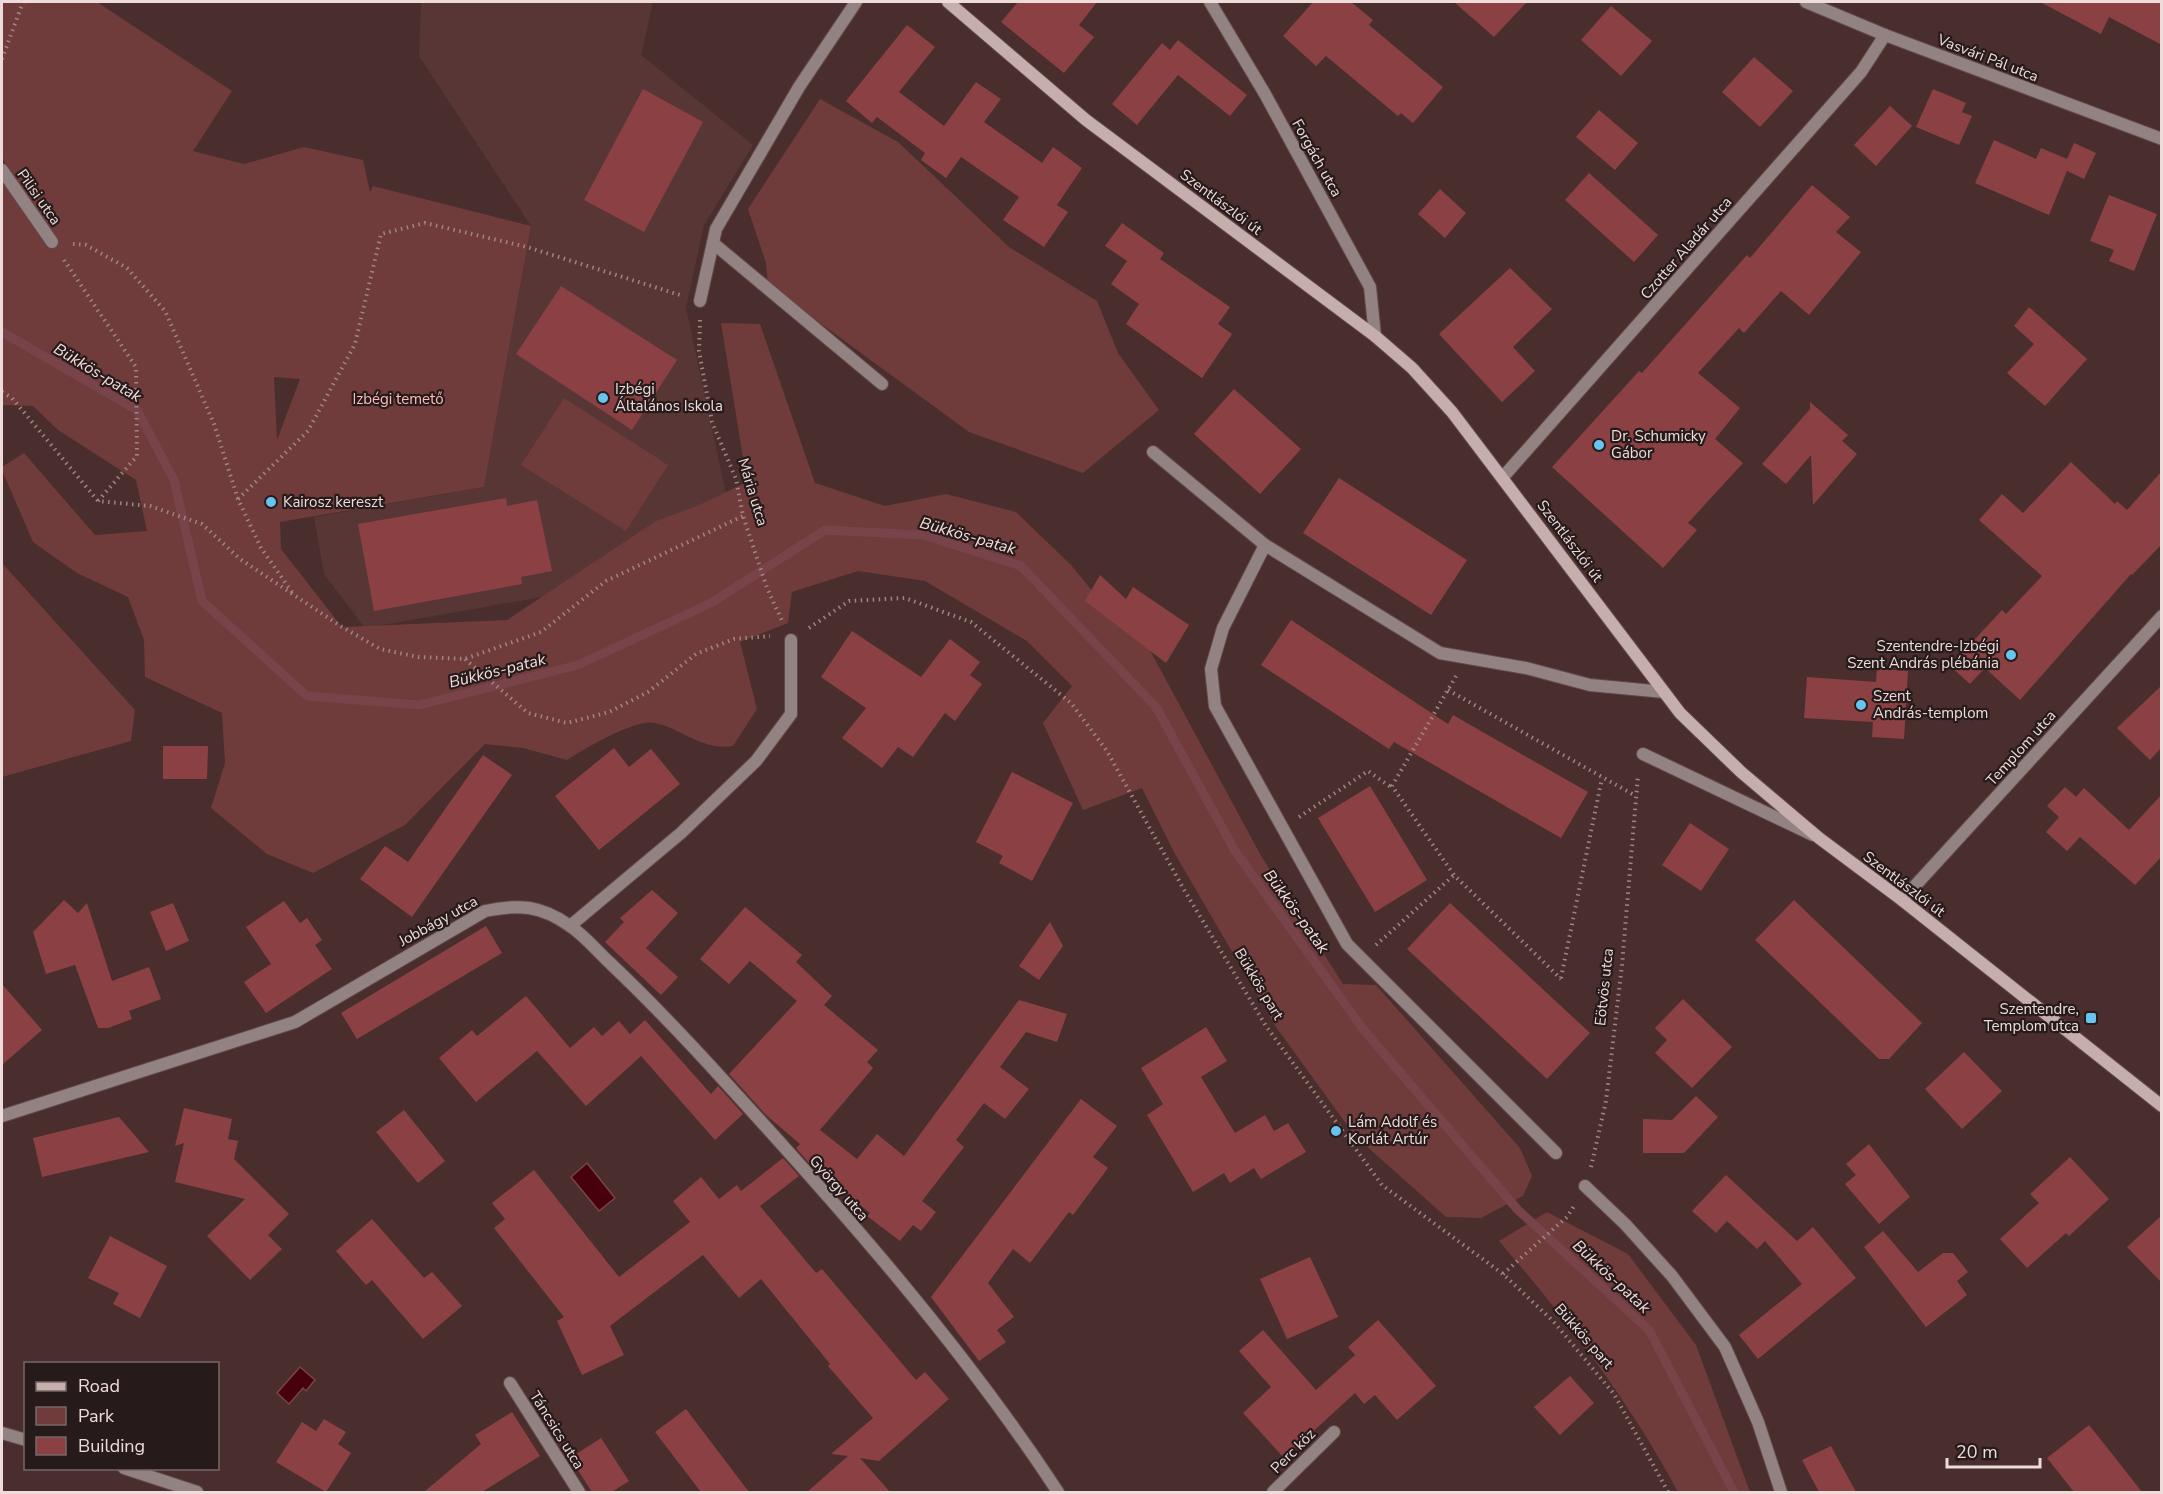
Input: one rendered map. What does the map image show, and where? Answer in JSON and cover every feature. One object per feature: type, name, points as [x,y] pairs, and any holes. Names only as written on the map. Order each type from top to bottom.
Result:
[{"type":"main road","name":"Szentlászlói út","points":[[948,2],[1086,120],[1375,336],[1412,368],[1452,412],[1503,477],[1680,713],[1734,764],[1819,838],[1902,900],[2162,1106]]},
{"type":"street","points":[[700,301],[716,229],[799,87],[856,2]]},
{"type":"street","name":"Forgách utca","points":[[1210,2],[1265,94],[1370,287],[1375,336]]},
{"type":"street","name":"Vasvári Pál utca","points":[[1806,2],[1885,35],[2162,139]]},
{"type":"street","name":"Czotter Aladár utca","points":[[1503,477],[1861,72],[1885,35]]},
{"type":"street","name":"Pilisi utca","points":[[2,170],[52,242]]},
{"type":"street","points":[[713,243],[882,384]]},
{"type":"street","points":[[1153,452],[1265,546],[1440,653],[1526,668],[1590,685],[1664,692]]},
{"type":"street","points":[[1265,546],[1223,628],[1211,669],[1215,706],[1347,944],[1556,1153]]},
{"type":"street","name":"Templom utca","points":[[1902,900],[2162,616]]},
{"type":"street","points":[[570,926],[681,833],[756,761],[790,714],[791,640]]},
{"type":"street","points":[[1643,754],[1819,838]]},
{"type":"street","name":"Jobbágy utca","points":[[2,1116],[295,1022],[485,911],[509,906],[534,907],[570,926]]},
{"type":"street","name":"György utca","points":[[570,926],[688,1041],[835,1204],[976,1378],[1058,1492]]},
{"type":"street","points":[[1585,1186],[1625,1224],[1672,1276],[1725,1347],[1758,1422],[1781,1492]]},
{"type":"street","name":"Táncsics utca","points":[[510,1383],[579,1492]]},
{"type":"street","name":"Perc köz","points":[[1273,1492],[1334,1432]]},
{"type":"street","points":[[2,1433],[24,1439]]},
{"type":"street","points":[[130,1470],[197,1492]]},
{"type":"path","points":[[2,59],[23,2]]},
{"type":"path","points":[[238,499],[308,431],[355,344],[381,234],[425,222],[527,247],[700,301]]},
{"type":"path","points":[[52,242],[86,245],[127,268],[165,311],[214,424],[238,499],[261,548],[294,595]]},
{"type":"path","points":[[52,242],[136,367],[137,456],[98,501]]},
{"type":"path","name":"Mária utca","points":[[700,301],[699,351],[712,422],[736,479],[743,516],[767,588],[791,640]]},
{"type":"path","points":[[2,392],[12,398],[98,501],[150,506],[202,524],[240,559],[380,649],[418,657],[465,659],[541,632],[606,581],[743,516]]},
{"type":"path","name":"Bükkös part","points":[[791,640],[849,601],[905,598],[970,622],[1071,703],[1107,751],[1183,888],[1266,1026],[1382,1185],[1503,1274],[1553,1321],[1614,1394],[1668,1492]]},
{"type":"path","points":[[465,659],[528,713],[567,723],[609,712],[648,692],[696,654],[734,639],[768,636],[791,640]]},
{"type":"path","points":[[1467,657],[1392,786],[1454,875],[1561,979],[1602,778]]},
{"type":"path","points":[[1448,690],[1634,795]]},
{"type":"path","name":"Eötvös utca","points":[[1503,1274],[1567,1217],[1585,1186],[1606,1101],[1622,965],[1634,795],[1643,754]]},
{"type":"path","points":[[1283,828],[1368,771],[1395,790]]},
{"type":"path","points":[[1361,958],[1454,875]]},
{"type":"shaded area","name":"Izbégi Általános Iskola","points":[[421,2],[653,2],[641,55],[753,145],[704,225],[686,308],[730,512],[542,597],[365,628],[324,574],[314,517],[484,487],[531,226],[419,56]]},
{"type":"shaded area","points":[[587,1163],[615,1198],[599,1211],[571,1177]]},
{"type":"shaded area","points":[[300,1367],[315,1380],[306,1391],[303,1388],[289,1404],[277,1393]]},
{"type":"green space","name":"Izbégi temető","points":[[2,2],[97,2],[232,91],[193,151],[244,164],[304,147],[363,160],[370,192],[373,186],[531,226],[484,487],[280,522],[281,549],[342,627],[507,620],[656,521],[697,506],[747,482],[721,323],[760,324],[815,483],[885,506],[946,494],[1016,512],[1071,565],[1103,604],[1145,641],[1260,854],[1343,984],[1376,985],[1520,1148],[1532,1176],[1523,1196],[1481,1218],[1446,1217],[1355,1136],[1276,1027],[1175,854],[1142,788],[1083,810],[1043,723],[1072,686],[1027,641],[925,581],[858,571],[792,592],[788,623],[740,642],[757,709],[733,746],[722,747],[702,743],[655,723],[636,725],[623,730],[567,760],[523,748],[485,744],[405,825],[313,873],[267,854],[211,808],[225,763],[222,713],[145,677],[144,640],[128,597],[77,573],[33,542],[2,470],[2,467],[24,453],[95,535],[147,531],[136,480],[58,430],[33,406],[2,405],[2,176],[30,217],[2,157]],"holes":[[[274,377],[300,379],[277,440]]]},
{"type":"green space","points":[[820,99],[898,142],[1009,247],[1097,301],[1118,353],[1159,410],[1083,473],[969,432],[768,285],[766,263],[748,209]]},
{"type":"green space","points":[[564,398],[668,465],[626,531],[521,465]]},
{"type":"green space","points":[[2,563],[135,710],[131,741],[2,777]]},
{"type":"green space","points":[[1547,1212],[1628,1254],[1696,1345],[1750,1492],[1678,1492],[1639,1425],[1596,1362],[1499,1241]]},
{"type":"building","points":[[1018,2],[1097,2],[1079,25],[1094,37],[1064,73],[1001,22]]},
{"type":"building","points":[[1313,2],[1351,2],[1373,20],[1369,25],[1443,87],[1413,123],[1401,113],[1398,116],[1326,56],[1316,66],[1283,36]]},
{"type":"building","points":[[1454,2],[1527,2],[1494,37]]},
{"type":"building","points":[[2040,2],[2162,2],[2162,45],[2109,17],[2101,34]]},
{"type":"building","points":[[1611,6],[1652,41],[1621,76],[1581,40]]},
{"type":"building","points":[[907,25],[935,47],[899,92],[944,126],[976,82],[1001,99],[984,122],[1042,163],[1053,147],[1082,168],[1057,205],[1068,212],[1044,247],[1003,220],[1019,197],[961,157],[946,178],[921,160],[925,153],[877,117],[872,123],[846,101]]},
{"type":"building","points":[[1178,40],[1247,95],[1230,116],[1178,75],[1137,125],[1112,104],[1162,43],[1170,50]]},
{"type":"building","points":[[1754,57],[1793,91],[1760,127],[1722,92]]},
{"type":"building","points":[[643,89],[703,122],[644,232],[584,200]]},
{"type":"building","points":[[1933,89],[1966,103],[1962,112],[1972,116],[1959,145],[1916,127]]},
{"type":"building","points":[[1890,106],[1912,126],[1876,166],[1854,145]]},
{"type":"building","points":[[1599,110],[1638,143],[1615,170],[1576,137]]},
{"type":"building","points":[[1994,140],[2036,159],[2041,148],[2067,159],[2074,143],[2096,153],[2084,179],[2067,171],[2049,215],[1975,183]]},
{"type":"building","points":[[1589,173],[1658,235],[1634,262],[1565,200]]},
{"type":"building","points":[[1812,185],[1850,217],[1836,232],[1861,252],[1809,315],[1781,291],[1744,333],[1739,328],[1698,373],[1740,408],[1715,439],[1743,463],[1688,523],[1697,530],[1663,568],[1552,467],[1639,371],[1642,373],[1747,255],[1750,258]]},
{"type":"building","points":[[1440,189],[1466,213],[1445,238],[1418,214]]},
{"type":"building","points":[[2109,195],[2157,214],[2134,271],[2109,261],[2114,250],[2090,241]]},
{"type":"building","points":[[1122,223],[1164,253],[1160,259],[1230,307],[1218,324],[1232,334],[1202,378],[1126,324],[1139,304],[1111,284],[1127,261],[1105,246]]},
{"type":"building","points":[[1510,268],[1552,309],[1513,347],[1535,371],[1502,402],[1439,334]]},
{"type":"building","points":[[561,286],[677,360],[632,430],[516,354]]},
{"type":"building","points":[[2029,307],[2087,359],[2045,406],[2007,373],[2034,344],[2014,326]]},
{"type":"building","points":[[1234,389],[1301,449],[1260,494],[1194,434]]},
{"type":"building","points":[[1810,402],[1848,435],[1842,441],[1857,454],[1813,505],[1811,455],[1786,484],[1762,464],[1810,409]]},
{"type":"building","points":[[2071,462],[2115,504],[2117,501],[2127,510],[2162,471],[2162,544],[2131,574],[2020,700],[1985,668],[1970,684],[1950,666],[2002,610],[2006,614],[2042,576],[1979,520],[2002,494],[2023,513]]},
{"type":"building","points":[[1339,478],[1467,560],[1431,615],[1303,533]]},
{"type":"building","points":[[506,498],[507,506],[537,500],[552,571],[521,577],[522,584],[374,611],[358,524]]},
{"type":"building","points":[[1100,575],[1126,599],[1133,587],[1189,625],[1166,663],[1085,601]]},
{"type":"building","points":[[1291,620],[1448,724],[1453,715],[1588,792],[1561,838],[1394,742],[1389,749],[1261,665]]},
{"type":"building","points":[[852,631],[921,677],[950,639],[980,662],[970,675],[982,684],[955,721],[945,713],[913,757],[898,747],[882,768],[842,738],[866,708],[821,677]]},
{"type":"building","name":"Szent András-templom","points":[[1877,669],[1908,671],[1904,739],[1872,737],[1873,722],[1804,718],[1807,677],[1876,682]]},
{"type":"building","points":[[2162,685],[2162,747],[2150,760],[2117,728]]},
{"type":"building","points":[[163,746],[208,746],[207,779],[163,779]]},
{"type":"building","points":[[614,748],[629,767],[651,749],[680,784],[599,850],[555,796]]},
{"type":"building","points":[[483,755],[512,775],[412,917],[360,879],[385,846],[408,862]]},
{"type":"building","points":[[1012,772],[1073,803],[1032,881],[999,863],[1003,856],[976,842]]},
{"type":"building","points":[[1370,786],[1427,880],[1375,912],[1318,818]]},
{"type":"building","points":[[2065,787],[2076,797],[2084,788],[2129,830],[2162,794],[2162,856],[2135,885],[2080,837],[2067,851],[2046,832],[2059,817],[2047,806]]},
{"type":"building","points":[[1690,823],[1729,849],[1701,891],[1662,865]]},
{"type":"building","points":[[652,890],[678,913],[646,948],[678,977],[661,995],[605,942],[624,922],[620,918]]},
{"type":"building","points":[[64,900],[78,913],[87,903],[112,981],[149,967],[161,999],[129,1011],[132,1019],[108,1028],[98,1028],[75,965],[46,974],[33,932]]},
{"type":"building","points":[[1794,900],[1922,1023],[1889,1059],[1879,1059],[1755,940]]},
{"type":"building","points":[[284,901],[300,923],[307,918],[322,940],[315,945],[332,969],[266,1013],[244,982],[271,964],[246,927]]},
{"type":"building","points":[[173,903],[189,941],[166,951],[150,912]]},
{"type":"building","points":[[1450,903],[1590,1033],[1547,1079],[1407,949]]},
{"type":"building","points":[[745,907],[802,955],[796,962],[832,996],[824,1005],[878,1050],[867,1062],[873,1068],[820,1130],[857,1159],[877,1134],[904,1156],[1019,1000],[1067,1014],[1057,1042],[1026,1032],[1000,1067],[1029,1089],[1005,1119],[984,1103],[956,1140],[964,1147],[922,1201],[936,1212],[921,1231],[913,1225],[900,1241],[867,1216],[870,1213],[815,1170],[796,1148],[800,1144],[766,1115],[729,1074],[797,1001],[750,961],[729,984],[700,959]]},
{"type":"building","points":[[1050,922],[1063,946],[1039,980],[1019,966]]},
{"type":"building","points":[[486,926],[502,953],[357,1039],[341,1013]]},
{"type":"building","points":[[2,984],[42,1030],[2,1065]]},
{"type":"building","points":[[526,996],[570,1048],[594,1027],[602,1036],[619,1021],[630,1034],[645,1020],[711,1094],[718,1086],[743,1114],[715,1140],[641,1056],[586,1106],[537,1051],[476,1102],[439,1058],[472,1030],[477,1036]]},
{"type":"building","points":[[1683,999],[1732,1047],[1692,1088],[1655,1053],[1667,1040],[1655,1028]]},
{"type":"building","points":[[1206,1027],[1227,1061],[1201,1077],[1235,1133],[1265,1115],[1274,1131],[1288,1123],[1306,1152],[1261,1179],[1254,1168],[1230,1183],[1224,1173],[1193,1192],[1147,1115],[1163,1104],[1141,1068]]},
{"type":"building","points":[[1964,1052],[2002,1091],[1962,1129],[1925,1089]]},
{"type":"building","points":[[1696,1096],[1718,1117],[1684,1153],[1643,1153],[1643,1119],[1672,1120]]},
{"type":"building","points":[[1081,1099],[1117,1126],[1093,1157],[1108,1168],[1073,1215],[1069,1212],[1030,1263],[1013,1249],[988,1283],[1014,1317],[997,1330],[1006,1342],[979,1361],[931,1297]]},
{"type":"building","points":[[184,1108],[232,1119],[228,1139],[238,1141],[234,1159],[289,1214],[268,1235],[282,1249],[250,1280],[207,1236],[245,1199],[175,1182],[184,1143],[175,1146]]},
{"type":"building","points":[[404,1110],[445,1161],[418,1183],[376,1132]]},
{"type":"building","points":[[119,1117],[149,1152],[42,1177],[33,1138]]},
{"type":"building","points":[[1869,1144],[1910,1197],[1879,1224],[1845,1184],[1856,1175],[1846,1164]]},
{"type":"building","points":[[2070,1157],[2109,1199],[2069,1236],[2066,1233],[2027,1268],[2000,1239],[2039,1203],[2030,1194]]},
{"type":"building","points":[[783,1158],[799,1176],[760,1206],[816,1273],[822,1269],[916,1380],[925,1372],[949,1399],[879,1461],[860,1458],[890,1492],[807,1492],[848,1456],[831,1454],[873,1418],[828,1366],[830,1364],[761,1279],[739,1298],[703,1255],[610,1326],[624,1355],[582,1375],[557,1321],[564,1317],[494,1228],[505,1219],[492,1203],[534,1170],[619,1277],[690,1222],[673,1201],[701,1177],[719,1199],[737,1185],[741,1191]]},
{"type":"building","points":[[1726,1175],[1797,1241],[1813,1227],[1856,1278],[1758,1359],[1739,1335],[1802,1284],[1765,1241],[1757,1249],[1727,1221],[1716,1233],[1692,1211]]},
{"type":"building","points":[[2162,1215],[2162,1283],[2127,1247]]},
{"type":"building","points":[[372,1219],[424,1278],[432,1272],[462,1306],[423,1339],[372,1280],[366,1285],[336,1251]]},
{"type":"building","points":[[1883,1231],[1918,1272],[1943,1253],[1953,1253],[1968,1272],[1957,1281],[1967,1295],[1926,1327],[1864,1247]]},
{"type":"building","points":[[110,1236],[167,1266],[140,1318],[113,1304],[119,1293],[88,1278]]},
{"type":"building","points":[[1310,1257],[1338,1317],[1287,1339],[1260,1279]]},
{"type":"building","points":[[1378,1320],[1436,1386],[1397,1420],[1375,1395],[1364,1404],[1355,1393],[1284,1458],[1243,1413],[1271,1387],[1239,1351],[1263,1330],[1316,1390],[1355,1355],[1348,1347]]},
{"type":"building","points":[[1570,1376],[1594,1403],[1560,1435],[1534,1407]]},
{"type":"building","points":[[686,1409],[749,1492],[701,1492],[655,1432]]},
{"type":"building","points":[[512,1412],[540,1456],[482,1492],[424,1492],[481,1444],[475,1435]]},
{"type":"building","points":[[324,1419],[346,1432],[338,1444],[351,1453],[326,1492],[276,1462],[302,1422],[316,1431]]},
{"type":"building","points":[[2089,1425],[2142,1492],[2074,1492],[2047,1458]]},
{"type":"building","points":[[601,1438],[629,1481],[612,1492],[592,1492],[570,1458]]},
{"type":"building","points":[[1831,1446],[1856,1492],[1819,1492],[1802,1460]]},
{"type":"waterway","name":"Bükkös-patak","points":[[2,332],[137,410],[174,480],[202,601],[307,696],[419,705],[578,665],[711,603],[825,530],[923,535],[1021,566],[1156,707],[1235,851],[1363,1029],[1518,1210],[1649,1330],[1734,1492]]},
{"type":"place","name":"Izbégi Általános Iskola","points":[[603,398]]},
{"type":"place","name":"Dr. Schumicky Gábor","points":[[1599,445]]},
{"type":"place","name":"Kairosz kereszt","points":[[271,502]]},
{"type":"place","name":"Szentendre-Izbégi Szent András plébánia","points":[[2011,655]]},
{"type":"place","name":"Szent András-templom","points":[[1861,705]]},
{"type":"place","name":"Szentendre, Templom utca","points":[[2091,1018]]},
{"type":"place","name":"Lám Adolf és Korlát Artúr","points":[[1336,1131]]}]
